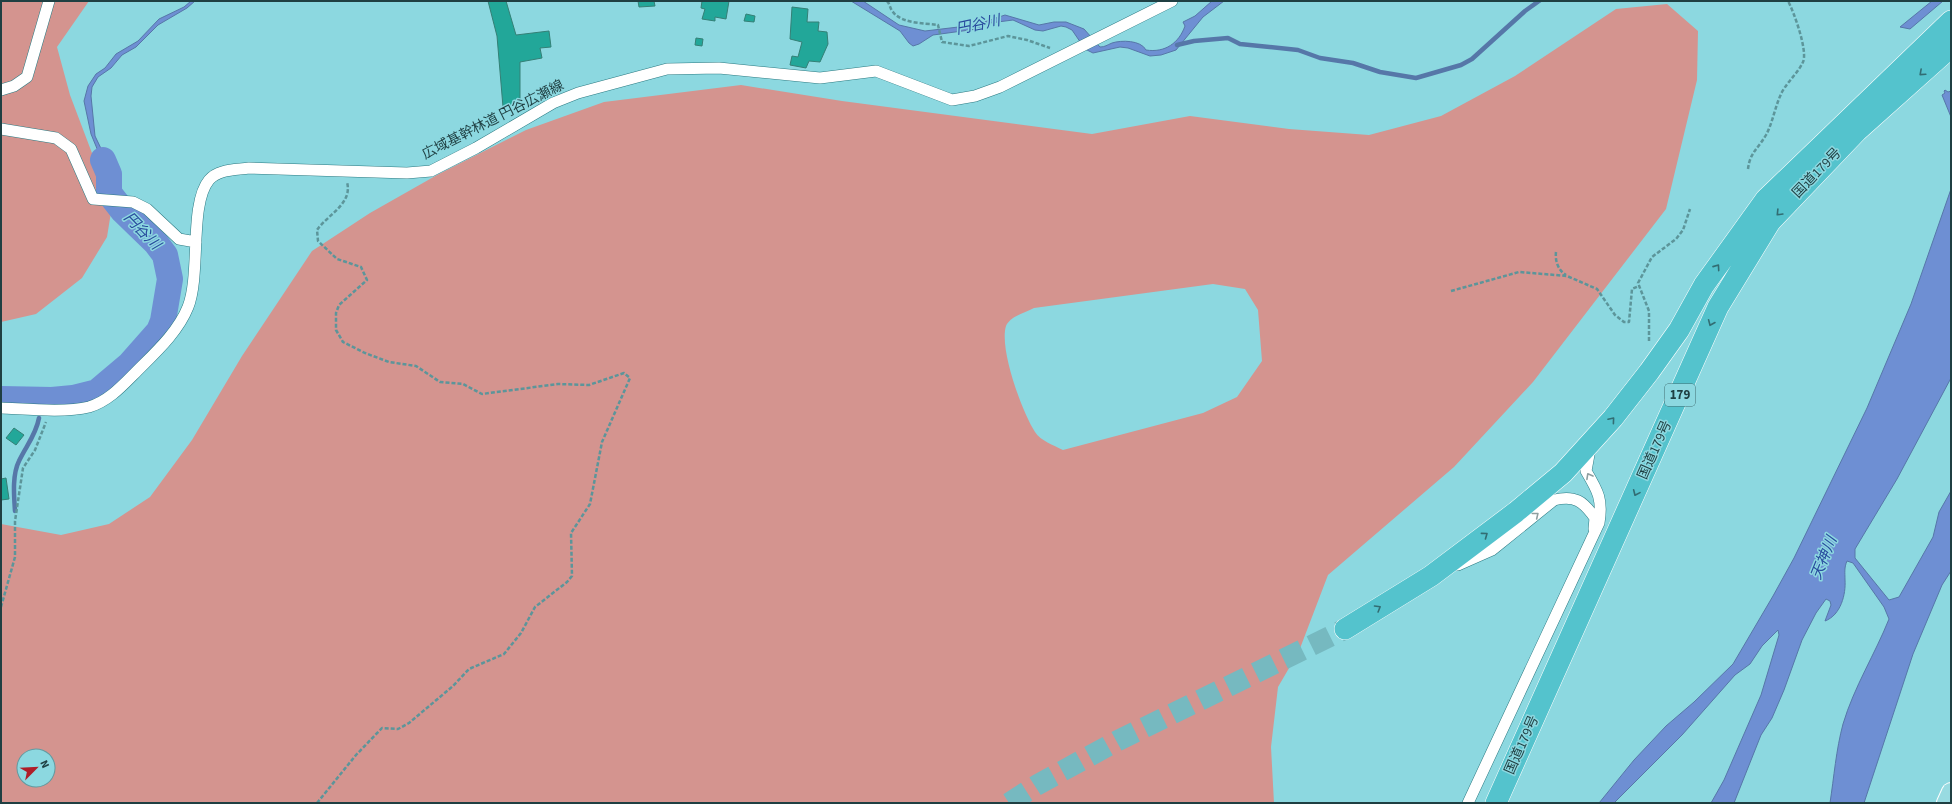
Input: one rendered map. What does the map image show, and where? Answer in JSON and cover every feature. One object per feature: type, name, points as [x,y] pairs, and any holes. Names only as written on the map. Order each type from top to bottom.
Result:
[{"type":"highway","name":"国道179号","points":[[1345,629],[1430,576],[1516,512],[1563,473],[1618,412],[1675,336],[1704,285],[1766,199],[1951,21]]},
{"type":"highway","name":"国道179号","points":[[1496,803],[1718,307],[1770,222],[1857,131],[1951,47]]},
{"type":"main road","points":[[1946,803],[1951,792]]},
{"type":"street","points":[[1,90],[14,86],[27,77],[49,1]]},
{"type":"street","points":[[1144,1],[1148,12]]},
{"type":"street","name":"広域基幹林道 円谷広瀬線","points":[[1,408],[50,409],[88,407],[101,402],[113,394],[169,337],[182,321],[193,289],[196,242],[203,190],[209,180],[216,174],[229,170],[249,168],[408,173],[431,171],[476,148],[553,103],[578,93],[667,69],[719,68],[820,78],[876,71],[952,100],[975,96],[1000,87],[1172,1]]},
{"type":"street","points":[[1,129],[56,138],[71,149],[93,199],[134,202],[147,209],[179,239],[196,242]]},
{"type":"street","points":[[1468,803],[1599,523],[1602,508],[1598,492],[1586,471],[1592,442]]},
{"type":"street","points":[[1430,576],[1492,550],[1554,500],[1567,497],[1580,502],[1595,518],[1592,539]]},
{"type":"path","points":[[887,1],[893,12],[900,18],[913,22],[938,25],[942,42],[969,46],[1008,36],[1046,46],[1060,56]]},
{"type":"path","points":[[1748,169],[1750,156],[1766,135],[1782,91],[1804,61],[1804,52],[1799,31],[1793,9],[1788,1]]},
{"type":"path","points":[[317,803],[356,755],[382,728],[398,729],[410,723],[453,686],[469,669],[504,654],[521,633],[535,607],[567,582],[572,576],[571,533],[590,504],[602,442],[630,378],[624,373],[589,385],[558,384],[482,394],[464,384],[440,382],[416,366],[389,362],[365,353],[343,342],[336,330],[336,313],[339,305],[367,280],[361,267],[337,259],[318,241],[317,230],[323,222],[345,202],[349,189],[344,170]]},
{"type":"path","points":[[1646,347],[1649,341],[1649,311],[1638,282],[1652,257],[1676,239],[1683,230],[1690,209]]},
{"type":"path","points":[[1556,252],[1556,259],[1561,272],[1597,289],[1615,315],[1624,322],[1628,322],[1632,289],[1639,286]]},
{"type":"path","points":[[1452,291],[1519,272],[1567,276]]},
{"type":"path","points":[[1,607],[15,557],[15,521],[23,468],[37,444],[50,409]]},
{"type":"shaded area","points":[[1,1],[89,1],[57,47],[70,95],[112,206],[107,237],[82,278],[36,314],[1,322]]},
{"type":"shaded area","points":[[1667,4],[1698,31],[1697,80],[1666,209],[1533,382],[1454,467],[1328,575],[1299,651],[1278,687],[1271,747],[1274,803],[1,803],[1,524],[61,535],[109,524],[150,497],[192,440],[242,356],[312,251],[370,213],[437,175],[526,130],[604,102],[741,85],[842,101],[1092,134],[1190,116],[1289,129],[1369,135],[1441,116],[1515,76],[1616,9]],"holes":[[[1213,284],[1245,289],[1258,310],[1262,361],[1237,397],[1203,413],[1063,450],[1040,438],[1035,432],[1018,396],[1006,349],[1006,326],[1018,315],[1034,308]]]},
{"type":"water","points":[[191,1],[195,1],[187,8],[158,25],[136,47],[122,55],[111,68],[98,77],[92,87],[91,96],[95,136],[107,161],[111,187],[111,193],[108,193],[107,173],[91,134],[84,101],[88,86],[96,74],[105,68],[116,54],[138,41],[159,19],[184,7]]},
{"type":"water","points":[[851,1],[863,1],[899,25],[925,31],[975,25],[1005,15],[1039,25],[1054,22],[1066,22],[1084,29],[1100,47],[1125,41],[1140,44],[1146,50],[1153,51],[1170,46],[1175,42],[1185,26],[1183,22],[1195,16],[1212,1],[1224,1],[1203,17],[1176,50],[1161,55],[1150,56],[1128,48],[1120,47],[1093,53],[1085,49],[1072,30],[1066,27],[1061,26],[1043,31],[1035,30],[1013,20],[990,23],[977,29],[933,35],[913,46],[900,31]]},
{"type":"water","points":[[1932,1],[1943,1],[1910,29],[1900,27]]},
{"type":"water","points":[[1945,90],[1948,92],[1951,91],[1951,117],[1942,95],[1945,93]]},
{"type":"water","name":"天神川","points":[[1951,189],[1951,378],[1897,479],[1855,549],[1855,558],[1889,600],[1899,597],[1933,537],[1939,512],[1951,491],[1951,571],[1942,585],[1913,654],[1864,803],[1830,803],[1843,724],[1853,697],[1889,619],[1884,607],[1853,563],[1847,561],[1845,566],[1845,591],[1839,609],[1825,621],[1831,605],[1830,601],[1826,599],[1816,613],[1802,640],[1772,718],[1761,735],[1734,803],[1711,803],[1724,780],[1761,695],[1779,635],[1778,630],[1762,646],[1750,664],[1735,675],[1682,735],[1614,803],[1599,803],[1634,760],[1666,726],[1694,702],[1733,664],[1773,596],[1794,558],[1867,408],[1911,304]]},
{"type":"building","points":[[488,1],[506,1],[516,35],[549,31],[551,47],[540,48],[542,58],[520,62],[520,105],[503,107],[497,36]]},
{"type":"building","points":[[638,1],[654,1],[655,6],[639,7]]},
{"type":"building","points":[[702,1],[729,1],[726,19],[715,17],[715,21],[702,19],[705,9],[701,8]]},
{"type":"building","points":[[792,7],[808,9],[807,22],[819,22],[818,31],[827,32],[828,44],[820,62],[809,61],[806,68],[790,65],[792,56],[798,57],[802,42],[790,39]]},
{"type":"building","points":[[746,14],[755,16],[754,22],[744,21]]},
{"type":"building","points":[[696,38],[703,39],[702,46],[695,45]]},
{"type":"building","points":[[14,428],[24,435],[16,445],[6,438]]},
{"type":"building","points":[[6,478],[9,499],[1,500],[1,479]]},
{"type":"waterway","points":[[1177,45],[1194,41],[1228,38],[1240,44],[1298,50],[1320,58],[1353,63],[1380,72],[1416,78],[1461,65],[1472,59],[1525,11],[1539,1]]},
{"type":"waterway","name":"円谷川","points":[[1,399],[52,400],[73,398],[97,392],[129,365],[159,331],[163,321],[170,279],[165,255],[156,243],[123,211],[109,193],[109,174],[103,160]]},
{"type":"waterway","points":[[15,511],[15,473],[38,424],[39,418]]},
{"type":"tunnel","points":[[1009,803],[1037,785],[1117,741],[1345,629]]}]
